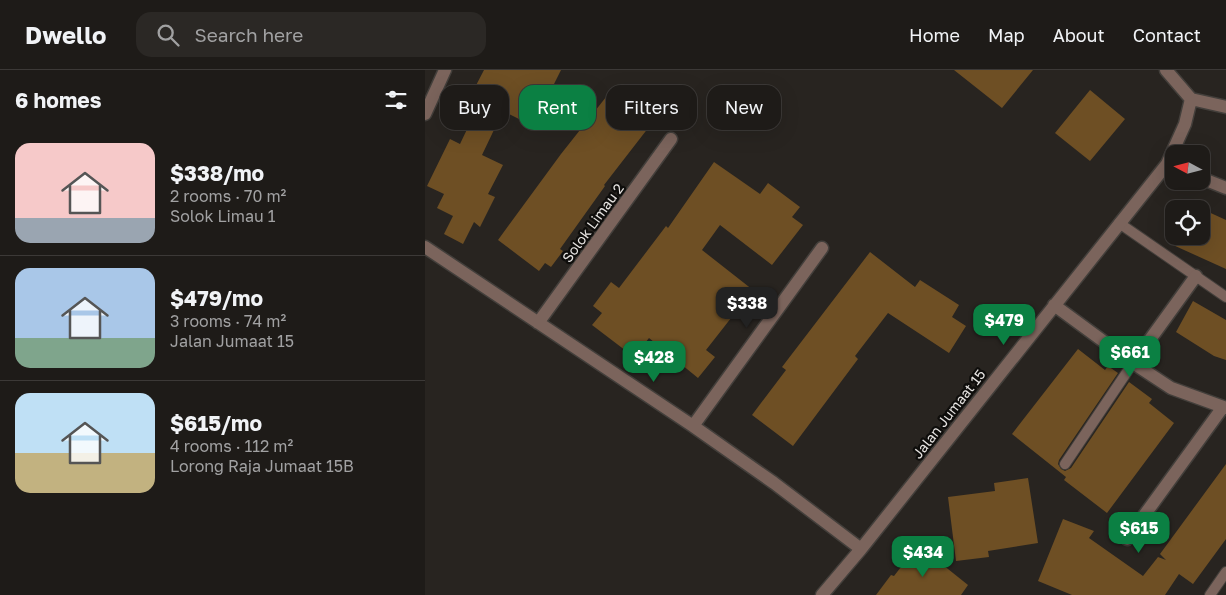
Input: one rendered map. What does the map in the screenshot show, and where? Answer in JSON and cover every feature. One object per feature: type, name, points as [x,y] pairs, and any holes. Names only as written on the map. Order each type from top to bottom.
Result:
[{"type":"street","points":[[425,114],[445,70]]},
{"type":"street","points":[[1165,70],[1191,99],[1226,107]]},
{"type":"street","name":"Jalan Jumaat 15","points":[[1178,145],[1191,99]]},
{"type":"street","name":"Solok Limau 2","points":[[538,324],[671,140]]},
{"type":"street","name":"Jalan Jumaat 15","points":[[822,595],[861,549],[1119,223],[1165,172]]},
{"type":"street","points":[[1210,182],[1226,188]]},
{"type":"street","points":[[425,248],[693,426],[774,483],[861,549]]},
{"type":"street","points":[[693,426],[822,248]]},
{"type":"street","points":[[1133,363],[1196,276]]},
{"type":"street","points":[[1054,305],[1133,363],[1171,388],[1224,408],[1127,539]]},
{"type":"lane","points":[[1119,223],[1226,298]]},
{"type":"lane","points":[[1065,464],[1133,363]]},
{"type":"lane","points":[[1210,595],[1226,572]]},
{"type":"building","points":[[484,70],[561,70],[554,85],[519,85],[519,119],[509,114],[509,85],[476,85]]},
{"type":"building","points":[[954,70],[1033,70],[1002,108]]},
{"type":"building","points":[[1090,90],[1125,119],[1090,161],[1055,133]]},
{"type":"building","points":[[606,97],[606,130],[647,130],[604,185],[560,249],[563,251],[551,267],[545,263],[539,271],[498,240],[580,130],[596,130],[596,110]]},
{"type":"building","points":[[467,130],[494,130],[482,155],[503,165],[488,194],[495,197],[480,227],[474,222],[463,244],[444,234],[453,216],[437,208],[444,194],[427,186],[450,139],[460,144]]},
{"type":"building","points":[[714,162],[760,194],[768,183],[800,207],[792,217],[803,225],[772,265],[720,225],[702,250],[753,290],[706,350],[715,357],[698,378],[649,338],[634,357],[592,325],[602,313],[593,306],[611,282],[619,288],[666,226],[668,228]]},
{"type":"building","points":[[1210,213],[1226,220],[1226,269],[1173,245],[1210,245]]},
{"type":"building","points":[[870,252],[915,287],[920,280],[959,305],[952,317],[966,326],[949,353],[888,313],[855,356],[858,359],[793,446],[752,415],[786,370],[782,367]]},
{"type":"building","points":[[1193,301],[1226,320],[1226,360],[1214,356],[1176,332]]},
{"type":"building","points":[[1078,349],[1105,370],[1108,366],[1118,373],[1059,460],[1058,464],[1061,469],[1065,471],[1071,468],[1129,382],[1152,399],[1149,403],[1174,423],[1107,513],[1064,480],[1066,477],[1012,434]]},
{"type":"building","points":[[1226,464],[1226,539],[1193,584],[1179,574],[1165,595],[1072,595],[1038,581],[1063,519],[1094,531],[1089,538],[1143,576],[1158,557],[1166,560],[1160,554]]},
{"type":"building","points":[[1028,478],[1038,543],[988,551],[989,557],[956,561],[948,497],[995,491],[994,483]]},
{"type":"building","points":[[918,545],[968,585],[961,595],[876,595],[891,575],[894,576]]}]
